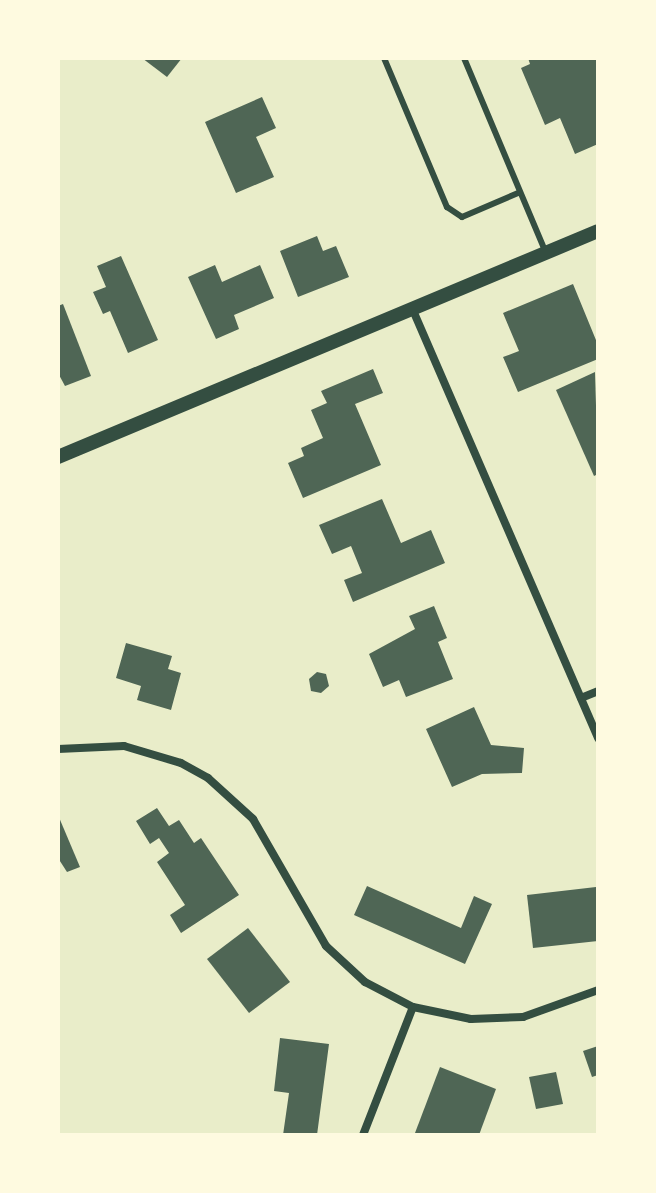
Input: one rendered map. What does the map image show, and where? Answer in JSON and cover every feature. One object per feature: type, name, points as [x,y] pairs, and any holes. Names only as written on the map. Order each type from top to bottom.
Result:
[{"type":"street","points":[[58,457],[598,231]]},
{"type":"street","points":[[412,308],[598,738]]},
{"type":"street","points":[[581,698],[598,691]]},
{"type":"street","points":[[58,749],[124,746],[181,763],[208,778],[253,819],[326,946],[365,982],[413,1007],[471,1019],[523,1017],[598,990]]},
{"type":"street","points":[[363,1135],[413,1007]]},
{"type":"lane","points":[[384,58],[447,207],[462,217],[518,193]]},
{"type":"lane","points":[[464,58],[546,254]]},
{"type":"building","points":[[142,58],[182,58],[167,77]]},
{"type":"building","points":[[528,58],[598,58],[598,144],[575,154],[560,118],[545,125],[521,68],[530,64]]},
{"type":"building","points":[[262,97],[276,128],[256,137],[274,177],[236,193],[205,122]]},
{"type":"building","points":[[317,236],[323,251],[336,246],[349,277],[298,297],[280,251]]},
{"type":"building","points":[[121,256],[158,340],[128,353],[110,311],[103,314],[93,292],[106,287],[97,266]]},
{"type":"building","points":[[215,265],[222,282],[260,265],[274,298],[234,315],[239,329],[216,339],[188,277]]},
{"type":"building","points":[[573,284],[598,345],[598,359],[518,392],[503,357],[519,351],[503,313]]},
{"type":"building","points":[[63,304],[91,376],[65,386],[58,373],[58,306]]},
{"type":"building","points":[[373,369],[383,393],[355,404],[381,465],[303,498],[288,463],[304,456],[301,448],[323,438],[311,410],[327,403],[321,391]]},
{"type":"building","points":[[595,372],[598,474],[594,476],[556,390]]},
{"type":"building","points":[[382,499],[401,543],[431,530],[445,563],[353,602],[344,580],[362,573],[351,546],[332,554],[319,525]]},
{"type":"building","points":[[434,606],[447,638],[438,642],[453,679],[406,697],[399,680],[383,687],[369,654],[415,629],[409,616]]},
{"type":"building","points":[[126,643],[172,656],[168,669],[181,673],[171,710],[137,700],[141,686],[116,678]]},
{"type":"building","points":[[317,672],[326,674],[329,686],[321,693],[311,691],[309,679]]},
{"type":"building","points":[[474,707],[491,745],[524,748],[522,773],[482,774],[452,787],[426,729]]},
{"type":"building","points":[[157,808],[169,826],[179,820],[194,843],[201,838],[239,895],[181,933],[170,915],[185,905],[157,862],[169,853],[159,838],[150,844],[136,821]]},
{"type":"building","points":[[58,815],[80,867],[67,872],[58,858]]},
{"type":"building","points":[[367,886],[461,928],[474,896],[492,904],[465,964],[354,915]]},
{"type":"building","points":[[596,887],[598,941],[533,948],[527,895]]},
{"type":"building","points":[[248,928],[290,982],[249,1013],[207,959]]},
{"type":"building","points":[[280,1038],[329,1044],[317,1135],[283,1135],[289,1093],[274,1091]]},
{"type":"building","points":[[598,1046],[598,1075],[592,1077],[583,1051]]},
{"type":"building","points":[[440,1067],[496,1089],[479,1135],[415,1133]]},
{"type":"building","points":[[556,1072],[563,1104],[536,1109],[529,1077]]}]
